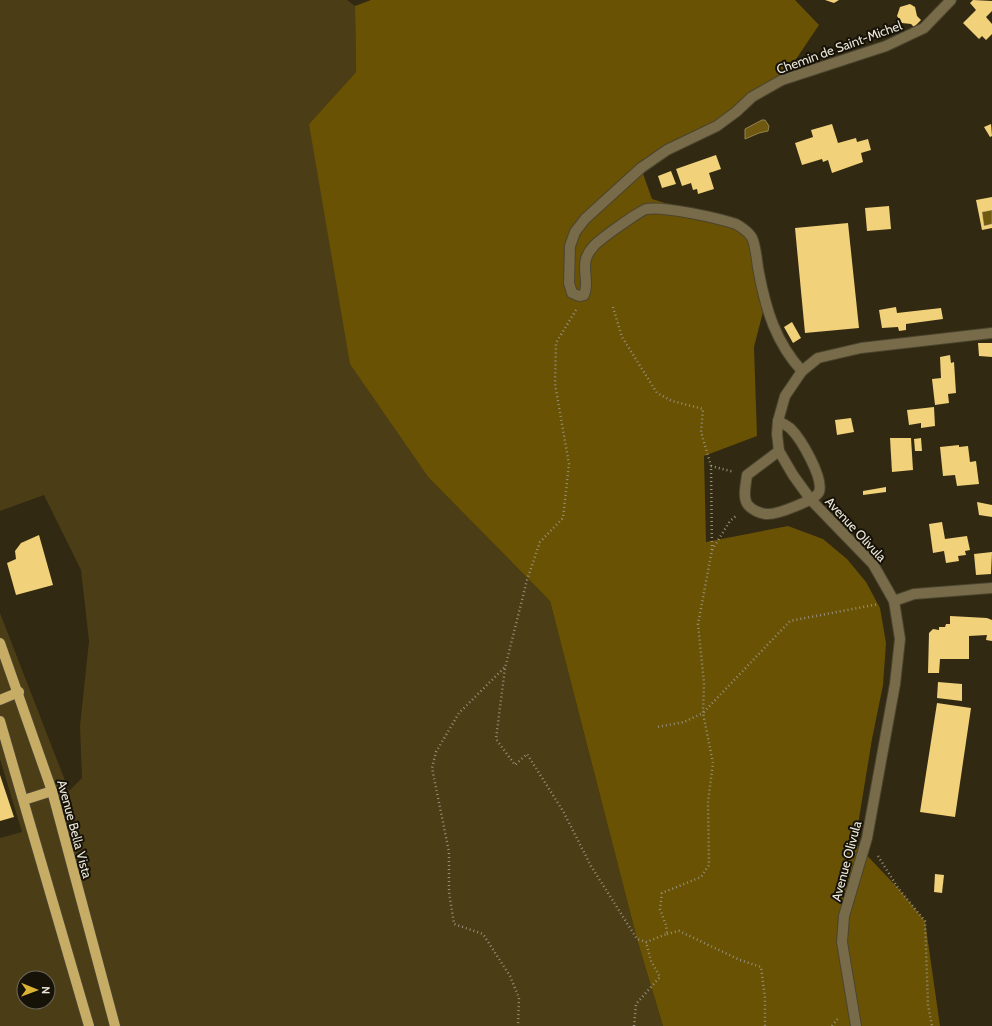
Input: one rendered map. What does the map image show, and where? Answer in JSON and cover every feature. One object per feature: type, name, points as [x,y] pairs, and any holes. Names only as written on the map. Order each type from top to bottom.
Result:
[{"type":"main road","name":"Avenue Bella Vista","points":[[0,643],[52,791],[115,1026]]},
{"type":"main road","points":[[0,700],[18,692]]},
{"type":"main road","points":[[0,721],[89,1026]]},
{"type":"main road","points":[[24,800],[52,791]]},
{"type":"street","name":"Chemin de Saint-Michel","points":[[579,296],[572,293],[569,283],[570,246],[575,232],[585,219],[641,168],[667,150],[717,126],[736,112],[752,97],[782,80],[886,46],[924,28],[951,0]]},
{"type":"street","points":[[579,296],[584,295],[588,288],[584,276],[585,260],[593,246],[645,209],[663,208],[737,225],[752,237],[765,304],[777,337],[788,357],[802,371]]},
{"type":"street","name":"Avenue Olivula","points":[[856,1026],[842,942],[844,916],[867,838],[888,728],[900,653],[900,639],[894,601],[873,564],[811,500],[793,475],[780,451],[777,434],[778,421],[785,396],[802,371],[818,358],[861,348],[992,333]]},
{"type":"street","points":[[778,421],[792,430],[816,470],[821,483],[820,491],[811,500],[768,515],[757,512],[747,505],[744,493],[747,475],[780,451]]},
{"type":"street","points":[[894,601],[914,594],[992,588]]},
{"type":"path","points":[[579,296],[577,308],[556,343],[555,384],[569,464],[563,518],[540,542],[527,580],[505,668],[496,739],[515,765],[527,754],[563,811],[591,866],[637,939],[646,942],[679,931],[740,960],[761,967],[765,998],[765,1026]]},
{"type":"path","points":[[613,307],[622,337],[658,392],[672,401],[703,409],[701,432],[711,466],[712,550],[698,624],[704,684],[703,713],[712,763],[708,802],[709,865],[701,877],[662,893],[660,910],[666,925],[667,934]]},
{"type":"path","points":[[711,466],[747,475]]},
{"type":"path","points":[[712,550],[730,522],[747,505]]},
{"type":"path","points":[[657,727],[684,722],[703,713],[790,621],[894,601]]},
{"type":"path","points":[[505,668],[459,713],[436,752],[432,768],[449,852],[449,892],[454,924],[483,934],[510,976],[519,998],[518,1026]]},
{"type":"path","points":[[867,838],[898,888],[925,921],[928,1005],[932,1026]]},
{"type":"path","points":[[634,1026],[636,1004],[660,977],[651,961],[646,942]]},
{"type":"shaded area","points":[[0,0],[347,0],[355,6],[356,72],[309,124],[429,478],[550,601],[637,939],[663,1026],[0,1026],[0,838],[22,832],[0,759],[0,613],[69,791],[82,778],[80,726],[89,641],[81,570],[44,495],[0,511]]},
{"type":"shaded area","points":[[371,0],[795,0],[819,25],[782,80],[736,112],[641,168],[652,199],[737,225],[752,237],[765,304],[754,347],[757,436],[704,456],[706,542],[788,526],[823,539],[847,559],[866,582],[880,608],[886,643],[883,685],[872,739],[855,843],[898,888],[925,921],[940,1026],[663,1026],[637,939],[550,601],[429,478],[350,364],[309,124],[356,72],[355,6]]},
{"type":"shaded area","points":[[762,120],[765,120],[769,126],[768,131],[745,139],[745,129]]},
{"type":"shaded area","points":[[992,210],[992,224],[984,226],[982,212]]},
{"type":"building","points":[[825,0],[839,0],[834,3]]},
{"type":"building","points":[[973,0],[992,1],[992,11],[986,17],[992,24],[992,34],[986,40],[982,36],[979,39],[963,23],[976,10],[970,3]]},
{"type":"building","points":[[910,4],[915,7],[917,16],[921,20],[914,27],[911,24],[902,23],[897,16],[900,7]]},
{"type":"building","points":[[832,124],[838,143],[856,138],[857,142],[868,139],[871,150],[861,153],[863,162],[832,173],[828,160],[823,162],[822,159],[802,165],[795,143],[813,137],[811,130]]},
{"type":"building","points":[[991,124],[992,136],[990,137],[984,127]]},
{"type":"building","points":[[716,155],[721,169],[709,173],[714,189],[698,194],[697,189],[693,190],[691,183],[682,186],[676,169]]},
{"type":"building","points":[[671,171],[676,184],[662,188],[658,176]]},
{"type":"building","points":[[992,197],[992,210],[982,212],[984,226],[992,224],[992,228],[982,230],[976,200]]},
{"type":"building","points":[[889,206],[891,229],[867,231],[865,208]]},
{"type":"building","points":[[848,223],[859,328],[805,333],[795,228]]},
{"type":"building","points":[[896,307],[897,313],[941,308],[943,319],[906,324],[906,330],[899,331],[898,327],[882,328],[879,310]]},
{"type":"building","points":[[792,322],[801,338],[793,343],[784,327]]},
{"type":"building","points":[[978,343],[992,343],[992,357],[979,356]]},
{"type":"building","points":[[950,355],[951,363],[954,362],[956,393],[948,394],[949,403],[935,405],[932,379],[941,378],[940,357]]},
{"type":"building","points":[[934,407],[935,426],[921,428],[921,423],[909,425],[907,410]]},
{"type":"building","points":[[851,418],[854,432],[837,435],[835,420]]},
{"type":"building","points":[[890,438],[911,438],[913,470],[892,472]]},
{"type":"building","points":[[921,438],[922,451],[915,451],[914,439]]},
{"type":"building","points":[[959,445],[959,447],[968,446],[970,462],[976,461],[979,484],[957,486],[955,475],[943,476],[940,447]]},
{"type":"building","points":[[886,487],[886,492],[863,495],[863,491]]},
{"type":"building","points":[[977,502],[992,505],[992,517],[979,515]]},
{"type":"building","points":[[942,522],[945,539],[967,536],[970,550],[965,551],[966,555],[958,556],[959,561],[946,563],[944,551],[933,553],[929,524]]},
{"type":"building","points":[[39,535],[53,585],[16,595],[7,563],[16,559],[15,551],[21,543]]},
{"type":"building","points":[[992,552],[991,574],[976,575],[974,554]]},
{"type":"building","points":[[950,616],[987,618],[992,620],[992,641],[986,640],[987,635],[969,636],[969,659],[940,659],[939,673],[928,673],[929,633],[933,629],[939,630],[939,627],[945,627],[946,624],[950,624]]},
{"type":"building","points":[[938,682],[962,684],[962,701],[937,698]]},
{"type":"building","points":[[937,703],[971,708],[955,817],[920,812]]},
{"type":"building","points":[[0,775],[14,817],[0,821]]},
{"type":"building","points":[[935,874],[944,875],[942,893],[934,892]]}]
